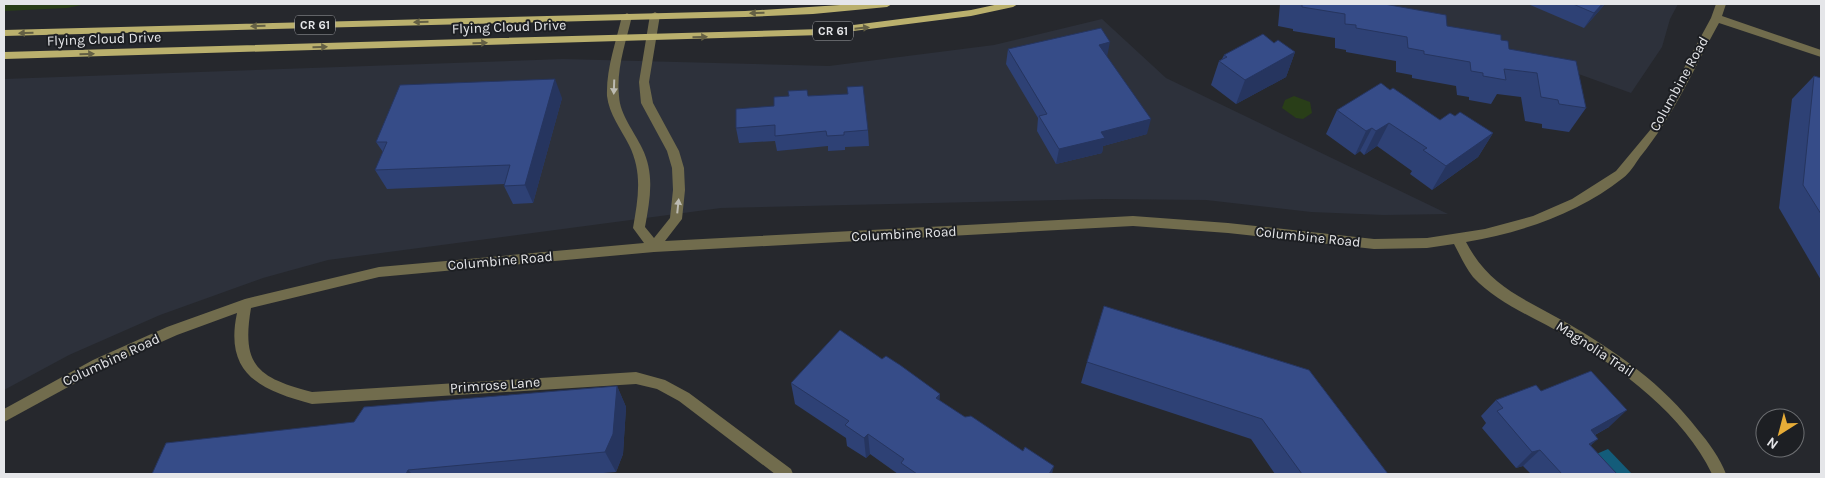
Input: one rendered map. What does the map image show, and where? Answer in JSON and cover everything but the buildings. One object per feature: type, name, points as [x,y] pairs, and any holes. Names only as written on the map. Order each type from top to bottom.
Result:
[{"type":"main road","name":"Flying Cloud Drive","points":[[4,33],[813,11],[887,4]]},
{"type":"main road","name":"Flying Cloud Drive","points":[[4,56],[622,39],[840,30],[971,13],[1013,4]]},
{"type":"street","name":"Columbine Road","points":[[4,416],[98,364],[172,331],[245,304],[379,272],[654,247],[1133,221],[1228,228],[1374,244],[1427,243],[1485,234],[1536,220],[1576,202],[1620,174],[1655,131],[1716,18],[1720,4]]},
{"type":"street","points":[[627,16],[614,78],[613,97],[617,114],[643,164],[645,188],[639,228],[654,247],[676,219],[679,190],[678,168],[673,151],[647,103],[644,93],[644,82],[655,15]]},
{"type":"street","points":[[1716,18],[1821,54]]},
{"type":"street","name":"Magnolia Trail","points":[[1458,239],[1481,276],[1496,289],[1594,345],[1630,369],[1661,396],[1690,429],[1715,464],[1719,474]]},
{"type":"street","name":"Primrose Lane","points":[[245,304],[240,335],[242,355],[255,374],[277,389],[312,398],[636,378],[660,384],[684,397],[786,474]]},
{"type":"shaded area","points":[[1386,4],[1678,4],[1670,19],[1662,47],[1631,93]]},
{"type":"shaded area","points":[[1102,19],[1166,78],[1448,214],[1384,215],[1311,212],[1206,200],[1104,199],[721,208],[328,260],[263,278],[160,315],[69,355],[4,390],[4,79],[563,59],[829,66],[994,45]]},
{"type":"green space","points":[[4,4],[86,4],[67,8],[4,11]]},
{"type":"green space","points":[[1294,96],[1310,102],[1312,113],[1303,119],[1296,118],[1282,108],[1285,100]]},
{"type":"water","points":[[1608,449],[1632,474],[1608,474],[1594,455]]}]
